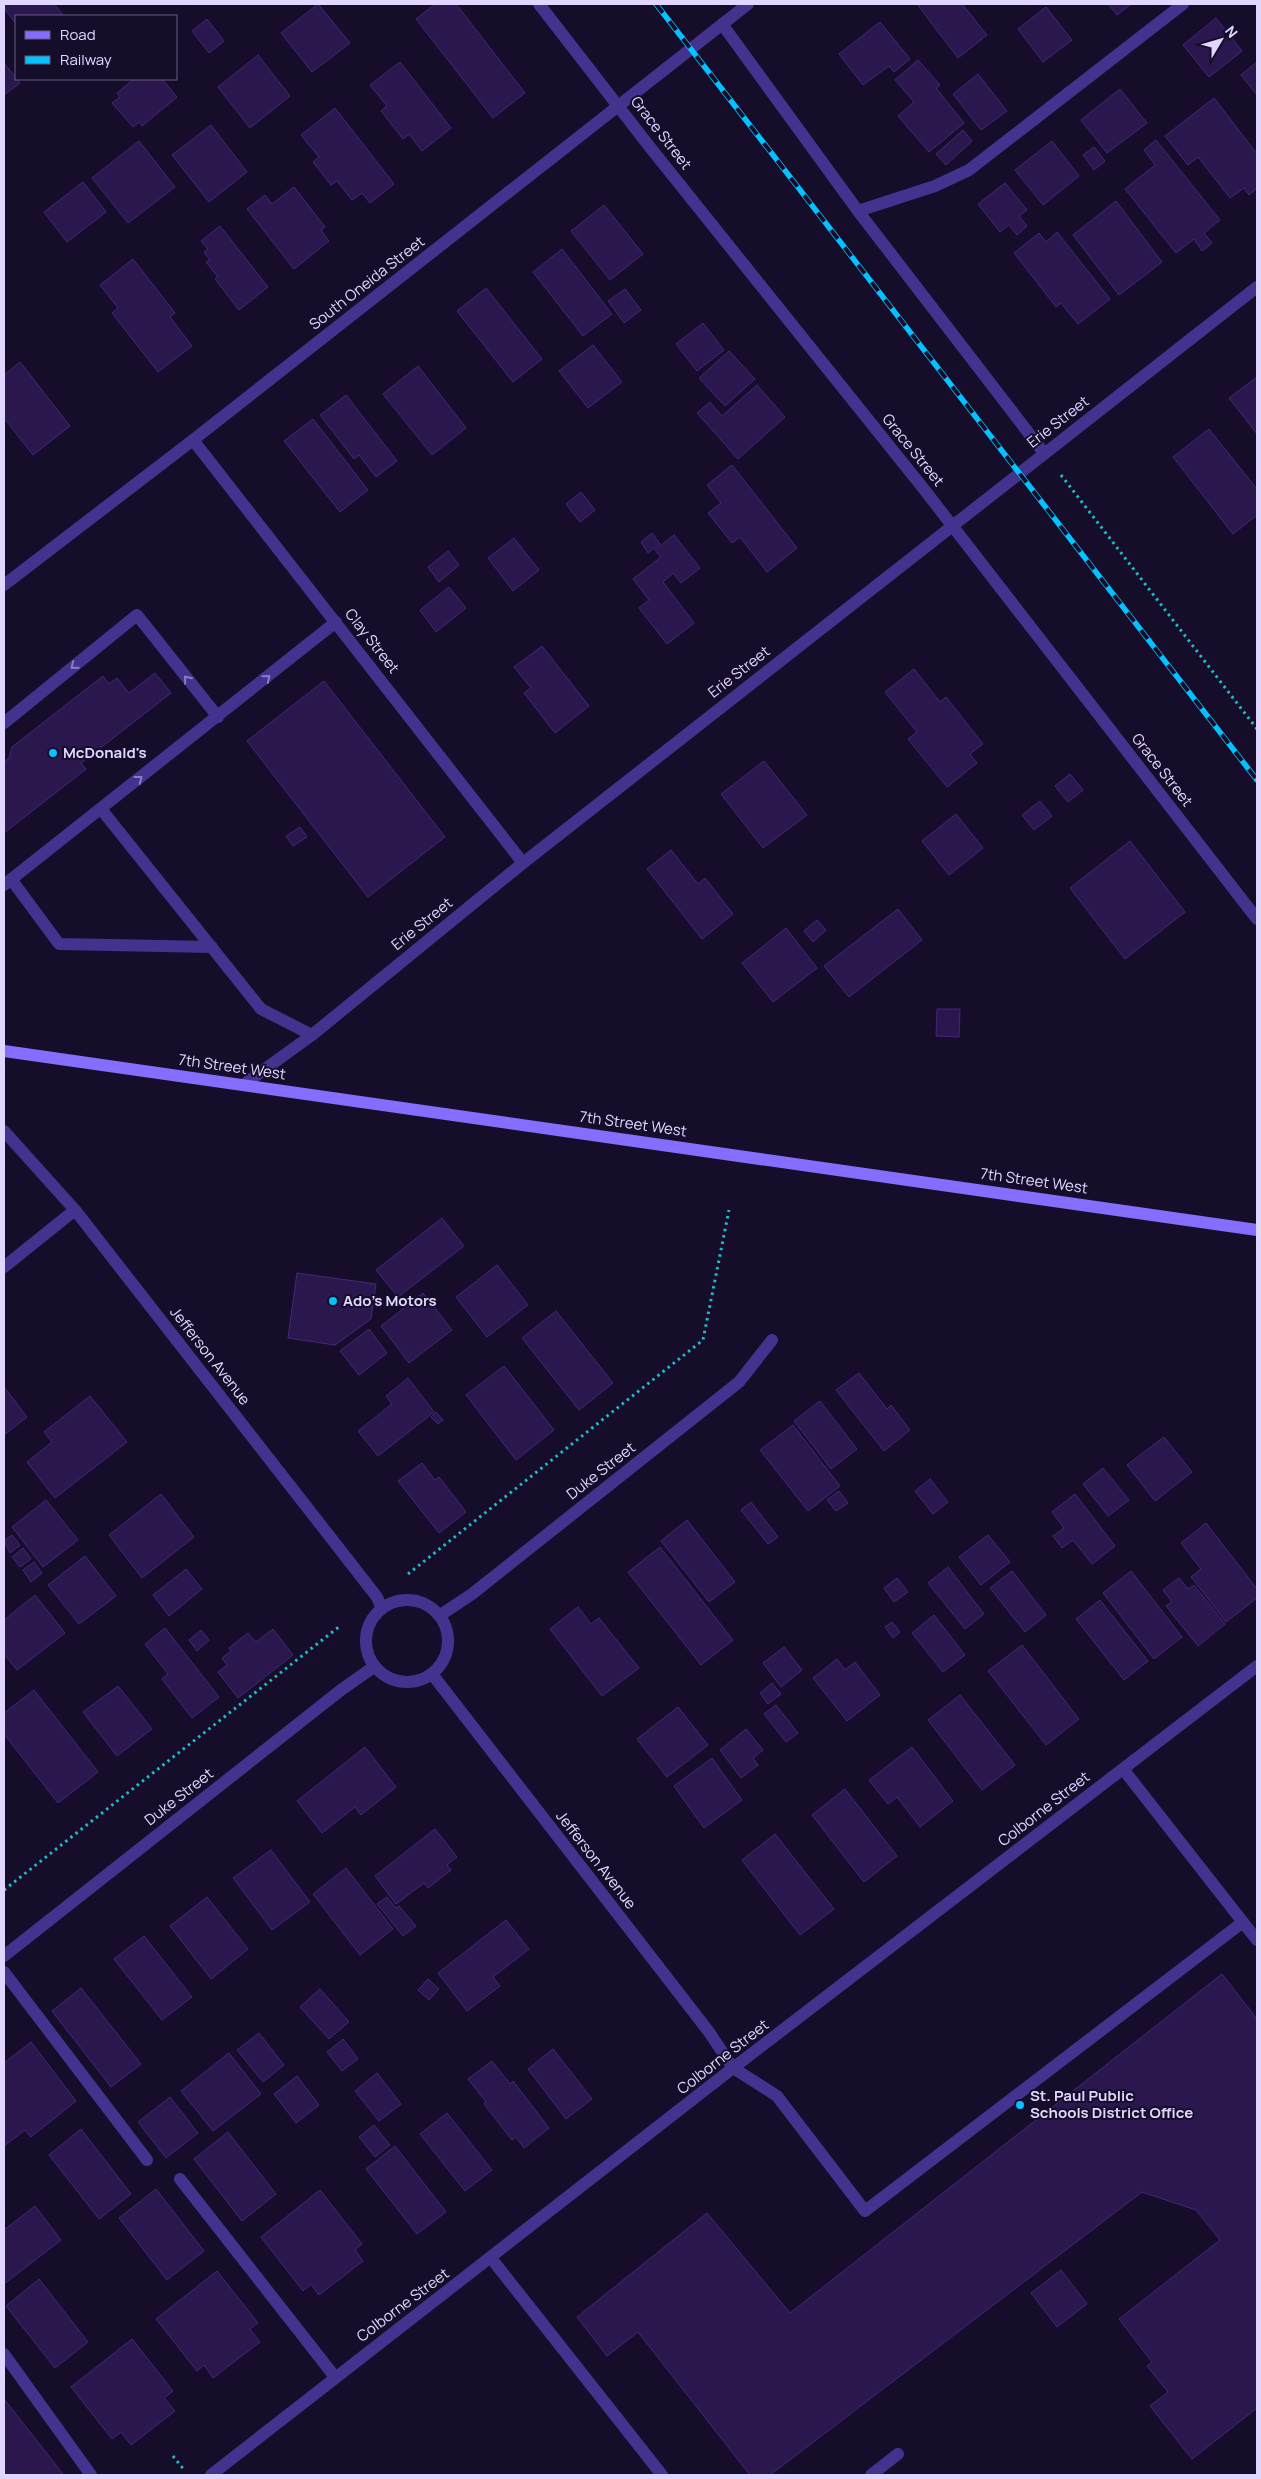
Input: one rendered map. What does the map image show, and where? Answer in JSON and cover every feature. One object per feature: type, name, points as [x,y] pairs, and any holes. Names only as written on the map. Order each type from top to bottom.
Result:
[{"type":"main road","name":"7th Street West","points":[[4,1051],[1257,1230]]},
{"type":"street","name":"Grace Street","points":[[540,4],[952,525],[1257,919]]},
{"type":"street","name":"South Oneida Street","points":[[4,585],[194,440],[748,4]]},
{"type":"street","points":[[858,211],[935,186],[969,170],[1182,4]]},
{"type":"street","points":[[722,24],[858,211],[1044,453]]},
{"type":"street","name":"Erie Street","points":[[243,1085],[312,1035],[524,863],[1257,287]]},
{"type":"street","name":"Clay Street","points":[[194,440],[524,863]]},
{"type":"street","points":[[4,723],[137,615],[218,717]]},
{"type":"street","points":[[212,947],[59,944],[8,882],[336,622]]},
{"type":"street","points":[[101,809],[261,1009],[312,1035]]},
{"type":"street","name":"Jefferson Avenue","points":[[4,1130],[75,1210],[377,1597],[382,1609]]},
{"type":"street","points":[[4,1267],[75,1210]]},
{"type":"street","name":"Duke Street","points":[[439,1616],[472,1594],[739,1382],[772,1340]]},
{"type":"street","points":[[412,1601],[427,1606],[439,1616],[447,1630],[447,1647],[442,1662],[432,1674],[418,1681],[402,1682],[387,1676],[375,1666],[368,1652],[367,1636],[372,1621],[382,1609],[396,1602],[412,1601]]},
{"type":"street","name":"Duke Street","points":[[4,1956],[333,1696],[375,1666]]},
{"type":"street","name":"Colborne Street","points":[[211,2475],[733,2068],[1257,1666]]},
{"type":"street","name":"Jefferson Avenue","points":[[432,1674],[709,2032],[733,2068]]},
{"type":"street","points":[[1123,1769],[1257,1940]]},
{"type":"street","points":[[733,2068],[777,2096],[865,2211],[1242,1922]]},
{"type":"street","points":[[4,1972],[147,2160]]},
{"type":"street","points":[[180,2179],[335,2377]]},
{"type":"street","points":[[491,2258],[662,2475]]},
{"type":"street","points":[[4,2354],[90,2475]]},
{"type":"street","points":[[871,2475],[898,2454]]},
{"type":"path","points":[[1044,453],[1257,729]]},
{"type":"path","points":[[408,1574],[703,1340],[729,1210]]},
{"type":"path","points":[[4,1890],[340,1626]]},
{"type":"path","points":[[173,2456],[188,2475]]},
{"type":"building","points":[[4,4],[54,4],[63,15],[15,15],[15,23],[4,8]]},
{"type":"building","points":[[318,4],[350,43],[312,72],[281,33]]},
{"type":"building","points":[[435,4],[456,4],[525,93],[493,118],[416,19]]},
{"type":"building","points":[[917,4],[962,4],[987,35],[958,58]]},
{"type":"building","points":[[1108,4],[1131,4],[1117,15]]},
{"type":"building","points":[[1046,7],[1072,40],[1043,62],[1018,29]]},
{"type":"building","points":[[1216,18],[1242,51],[1209,77],[1183,45]]},
{"type":"building","points":[[207,19],[224,41],[209,53],[192,31]]},
{"type":"building","points":[[880,22],[910,59],[894,72],[889,66],[863,85],[839,54]]},
{"type":"building","points":[[258,55],[290,96],[250,128],[218,87]]},
{"type":"building","points":[[918,60],[940,85],[936,88],[964,123],[929,152],[898,116],[914,102],[895,80]]},
{"type":"building","points":[[400,62],[451,128],[422,151],[409,134],[403,139],[381,111],[387,106],[370,85]]},
{"type":"building","points":[[1257,62],[1257,95],[1241,75]]},
{"type":"building","points":[[4,63],[15,77],[15,80],[20,83],[4,95]]},
{"type":"building","points":[[978,74],[1007,111],[981,130],[953,94]]},
{"type":"building","points":[[133,80],[163,80],[177,97],[142,126],[139,122],[133,127],[112,103],[120,97],[117,93]]},
{"type":"building","points":[[1120,89],[1147,123],[1107,153],[1081,120]]},
{"type":"building","points":[[1214,98],[1257,154],[1257,188],[1249,195],[1244,188],[1230,198],[1198,157],[1188,165],[1165,136]]},
{"type":"building","points":[[335,108],[394,184],[370,203],[362,193],[352,200],[337,181],[331,185],[313,162],[319,157],[301,135]]},
{"type":"building","points":[[211,125],[247,172],[209,202],[172,155]]},
{"type":"building","points":[[963,130],[972,141],[946,165],[936,154]]},
{"type":"building","points":[[1156,140],[1220,220],[1204,233],[1212,243],[1202,251],[1194,239],[1176,253],[1125,189],[1155,165],[1144,150]]},
{"type":"building","points":[[139,141],[175,187],[128,223],[92,178]]},
{"type":"building","points":[[1052,141],[1079,176],[1043,205],[1015,170]]},
{"type":"building","points":[[1094,147],[1105,161],[1094,170],[1083,155]]},
{"type":"building","points":[[83,182],[106,212],[67,242],[44,212]]},
{"type":"building","points":[[1005,183],[1027,210],[1019,216],[1027,226],[1017,235],[1009,225],[1000,232],[978,204]]},
{"type":"building","points":[[294,187],[325,227],[321,230],[329,241],[294,269],[247,209],[265,195],[272,204]]},
{"type":"building","points":[[1116,201],[1162,262],[1119,295],[1073,235]]},
{"type":"building","points":[[604,205],[643,254],[610,280],[571,231]]},
{"type":"building","points":[[220,226],[268,287],[239,310],[215,279],[218,277],[206,262],[210,260],[204,252],[208,249],[201,241]]},
{"type":"building","points":[[1057,232],[1110,299],[1078,324],[1061,303],[1056,307],[1014,253],[1039,233],[1046,242]]},
{"type":"building","points":[[562,249],[612,314],[583,336],[533,272]]},
{"type":"building","points":[[133,259],[175,313],[170,317],[192,346],[158,372],[112,313],[118,308],[100,285]]},
{"type":"building","points":[[486,288],[542,359],[513,382],[457,311]]},
{"type":"building","points":[[625,289],[641,310],[624,323],[608,301]]},
{"type":"building","points":[[703,323],[724,350],[697,371],[676,344]]},
{"type":"building","points":[[593,345],[622,382],[588,408],[559,371]]},
{"type":"building","points":[[729,351],[755,379],[725,406],[699,378]]},
{"type":"building","points":[[20,362],[70,426],[33,455],[4,418],[4,375]]},
{"type":"building","points":[[418,366],[466,428],[432,455],[383,394]]},
{"type":"building","points":[[1257,377],[1257,434],[1229,398]]},
{"type":"building","points":[[757,385],[785,417],[738,459],[697,413],[710,402],[722,416]]},
{"type":"building","points":[[346,395],[397,461],[376,477],[359,455],[354,459],[320,415]]},
{"type":"building","points":[[313,419],[368,490],[340,512],[284,441]]},
{"type":"building","points":[[1209,429],[1257,489],[1257,515],[1233,534],[1173,457]]},
{"type":"building","points":[[732,465],[797,548],[767,572],[740,537],[732,543],[708,513],[721,503],[707,485]]},
{"type":"building","points":[[581,492],[595,510],[580,522],[566,504]]},
{"type":"building","points":[[652,533],[660,544],[648,553],[641,542]]},
{"type":"building","points":[[674,535],[700,568],[681,583],[673,573],[663,582],[694,623],[667,644],[639,608],[649,600],[633,579],[661,557],[655,550]]},
{"type":"building","points":[[514,538],[539,570],[513,591],[488,558]]},
{"type":"building","points":[[448,551],[459,565],[439,582],[428,567]]},
{"type":"building","points":[[449,587],[466,608],[436,632],[420,610]]},
{"type":"building","points":[[542,646],[589,706],[555,733],[524,693],[531,688],[514,667]]},
{"type":"building","points":[[914,669],[940,702],[946,697],[983,744],[970,754],[977,763],[947,787],[908,739],[917,732],[885,692]]},
{"type":"building","name":"McDonald's","points":[[155,673],[171,693],[81,763],[86,769],[4,833],[4,762],[9,758],[12,747],[103,676],[109,684],[117,678],[129,693]]},
{"type":"building","points":[[324,681],[445,837],[368,897],[247,741]]},
{"type":"building","points":[[764,761],[807,815],[763,848],[721,794]]},
{"type":"building","points":[[1070,774],[1083,790],[1068,802],[1055,786]]},
{"type":"building","points":[[1040,801],[1052,816],[1034,830],[1022,815]]},
{"type":"building","points":[[956,814],[983,848],[949,875],[922,841]]},
{"type":"building","points":[[300,827],[307,837],[293,846],[286,836]]},
{"type":"building","points":[[1130,841],[1185,912],[1125,959],[1070,888]]},
{"type":"building","points":[[671,850],[698,884],[705,878],[733,914],[702,939],[647,869]]},
{"type":"building","points":[[898,909],[922,940],[849,997],[824,966]]},
{"type":"building","points":[[817,920],[826,930],[813,942],[804,931]]},
{"type":"building","points":[[786,928],[817,968],[773,1002],[742,963]]},
{"type":"building","points":[[937,1009],[960,1009],[959,1037],[936,1036]]},
{"type":"building","points":[[442,1218],[464,1246],[398,1297],[376,1270]]},
{"type":"building","points":[[497,1265],[528,1305],[487,1337],[456,1297]]},
{"type":"building","name":"Ado's Motors","points":[[297,1273],[376,1284],[371,1319],[335,1345],[288,1338]]},
{"type":"building","points":[[423,1293],[452,1330],[409,1363],[381,1326]]},
{"type":"building","points":[[556,1311],[613,1383],[579,1410],[522,1338]]},
{"type":"building","points":[[369,1329],[387,1353],[359,1375],[340,1351]]},
{"type":"building","points":[[504,1366],[554,1430],[516,1460],[466,1395]]},
{"type":"building","points":[[859,1373],[887,1409],[891,1405],[910,1430],[884,1451],[836,1390]]},
{"type":"building","points":[[408,1378],[434,1412],[378,1456],[358,1431],[392,1404],[386,1396]]},
{"type":"building","points":[[4,1387],[27,1417],[4,1435]]},
{"type":"building","points":[[90,1396],[127,1442],[55,1498],[27,1462],[52,1442],[44,1432]]},
{"type":"building","points":[[820,1401],[857,1449],[831,1469],[794,1421]]},
{"type":"building","points":[[436,1412],[443,1420],[438,1424],[431,1417]]},
{"type":"building","points":[[793,1425],[840,1486],[808,1511],[760,1450]]},
{"type":"building","points":[[1164,1437],[1192,1472],[1155,1501],[1127,1465]]},
{"type":"building","points":[[422,1463],[435,1480],[439,1477],[466,1512],[439,1533],[398,1481]]},
{"type":"building","points":[[1103,1468],[1129,1500],[1108,1516],[1083,1484]]},
{"type":"building","points":[[930,1479],[948,1502],[933,1514],[915,1491]]},
{"type":"building","points":[[839,1491],[848,1503],[836,1511],[827,1500]]},
{"type":"building","points":[[161,1494],[194,1537],[142,1578],[109,1535]]},
{"type":"building","points":[[1075,1494],[1115,1546],[1092,1564],[1073,1540],[1062,1548],[1053,1536],[1064,1528],[1052,1512]]},
{"type":"building","points":[[46,1500],[78,1540],[43,1567],[12,1527]]},
{"type":"building","points":[[751,1502],[778,1537],[768,1544],[741,1510]]},
{"type":"building","points":[[687,1520],[735,1582],[709,1602],[661,1541]]},
{"type":"building","points":[[1206,1523],[1257,1589],[1257,1598],[1226,1622],[1191,1577],[1201,1569],[1181,1543]]},
{"type":"building","points":[[12,1535],[20,1545],[10,1553],[4,1541]]},
{"type":"building","points":[[988,1535],[1010,1562],[981,1585],[959,1557]]},
{"type":"building","points":[[660,1547],[733,1640],[701,1665],[628,1572]]},
{"type":"building","points":[[23,1548],[31,1559],[20,1567],[12,1557]]},
{"type":"building","points":[[85,1556],[116,1596],[79,1624],[48,1585]]},
{"type":"building","points":[[34,1562],[42,1573],[31,1582],[23,1570]]},
{"type":"building","points":[[948,1567],[984,1614],[965,1629],[928,1583]]},
{"type":"building","points":[[186,1569],[202,1589],[169,1616],[153,1595]]},
{"type":"building","points":[[1012,1571],[1046,1615],[1025,1632],[990,1588]]},
{"type":"building","points":[[1131,1571],[1182,1637],[1154,1659],[1103,1593]]},
{"type":"building","points":[[897,1578],[908,1592],[894,1602],[884,1588]]},
{"type":"building","points":[[1179,1578],[1188,1589],[1194,1585],[1225,1624],[1198,1646],[1166,1606],[1172,1602],[1163,1590]]},
{"type":"building","points":[[35,1595],[65,1633],[17,1670],[4,1654],[4,1620]]},
{"type":"building","points":[[1100,1600],[1148,1661],[1124,1680],[1076,1619]]},
{"type":"building","points":[[578,1607],[591,1624],[599,1618],[639,1668],[602,1696],[550,1629]]},
{"type":"building","points":[[934,1615],[965,1655],[943,1672],[912,1633]]},
{"type":"building","points":[[892,1622],[900,1632],[893,1638],[885,1627]]},
{"type":"building","points":[[165,1628],[219,1697],[192,1718],[162,1679],[168,1674],[145,1644]]},
{"type":"building","points":[[273,1629],[293,1655],[238,1698],[218,1672],[227,1665],[222,1658],[231,1651],[229,1648],[248,1633],[256,1642]]},
{"type":"building","points":[[201,1630],[209,1640],[197,1651],[189,1640]]},
{"type":"building","points":[[1022,1645],[1079,1719],[1046,1745],[988,1671]]},
{"type":"building","points":[[784,1647],[802,1670],[781,1687],[763,1663]]},
{"type":"building","points":[[837,1659],[845,1670],[855,1662],[880,1695],[847,1721],[813,1678]]},
{"type":"building","points":[[772,1683],[781,1694],[768,1704],[760,1693]]},
{"type":"building","points":[[118,1686],[152,1729],[117,1756],[83,1712]]},
{"type":"building","points":[[34,1690],[98,1772],[58,1803],[4,1734],[4,1713]]},
{"type":"building","points":[[960,1695],[1015,1765],[982,1790],[928,1720]]},
{"type":"building","points":[[776,1705],[798,1733],[786,1742],[764,1714]]},
{"type":"building","points":[[678,1707],[708,1745],[667,1777],[637,1739]]},
{"type":"building","points":[[746,1729],[763,1750],[753,1758],[758,1765],[741,1778],[720,1750]]},
{"type":"building","points":[[365,1747],[396,1787],[361,1815],[355,1807],[322,1833],[297,1801]]},
{"type":"building","points":[[912,1747],[953,1801],[920,1827],[897,1797],[888,1804],[869,1780]]},
{"type":"building","points":[[712,1758],[742,1800],[704,1828],[674,1786]]},
{"type":"building","points":[[845,1789],[897,1856],[864,1882],[812,1815]]},
{"type":"building","points":[[435,1829],[457,1857],[447,1865],[451,1870],[428,1888],[424,1883],[396,1904],[375,1876]]},
{"type":"building","points":[[775,1834],[834,1909],[800,1935],[742,1860]]},
{"type":"building","points":[[271,1850],[310,1902],[272,1930],[233,1878]]},
{"type":"building","points":[[346,1868],[393,1929],[360,1955],[313,1894]]},
{"type":"building","points":[[207,1897],[248,1949],[211,1979],[170,1926]]},
{"type":"building","points":[[387,1897],[396,1908],[399,1906],[416,1926],[403,1936],[377,1904]]},
{"type":"building","points":[[506,1920],[529,1949],[493,1977],[500,1986],[467,2011],[438,1973]]},
{"type":"building","points":[[144,1936],[192,1997],[162,2020],[114,1959]]},
{"type":"building","points":[[1222,1974],[1257,2019],[1257,2408],[1192,2459],[1150,2406],[1168,2392],[1147,2366],[1152,2362],[1119,2319],[1220,2240],[1196,2210],[1142,2192],[770,2475],[750,2475],[638,2332],[607,2356],[577,2317],[707,2213],[790,2313]]},
{"type":"building","points":[[428,1979],[439,1989],[429,2000],[418,1990]]},
{"type":"building","points":[[81,1988],[141,2064],[111,2087],[52,2011]]},
{"type":"building","points":[[320,1989],[349,2022],[329,2039],[300,2007]]},
{"type":"building","points":[[259,2033],[284,2065],[263,2082],[237,2050]]},
{"type":"building","points":[[343,2039],[358,2059],[342,2071],[327,2052]]},
{"type":"building","points":[[31,2042],[76,2101],[31,2137],[25,2130],[4,2146],[4,2063]]},
{"type":"building","points":[[553,2049],[592,2099],[566,2119],[528,2069]]},
{"type":"building","points":[[229,2053],[261,2094],[213,2131],[181,2091]]},
{"type":"building","points":[[492,2061],[510,2084],[513,2081],[549,2128],[524,2148],[516,2137],[512,2140],[484,2104],[486,2102],[468,2079]]},
{"type":"building","points":[[377,2073],[401,2104],[379,2121],[355,2091]]},
{"type":"building","points":[[297,2076],[319,2105],[296,2123],[274,2094]]},
{"type":"building","points":[[170,2097],[198,2133],[166,2158],[138,2122]]},
{"type":"building","points":[[447,2113],[492,2170],[465,2191],[420,2134]]},
{"type":"building","points":[[374,2125],[390,2145],[375,2157],[359,2137]]},
{"type":"building","points":[[81,2129],[131,2194],[99,2219],[49,2155]]},
{"type":"building","points":[[228,2132],[276,2194],[242,2221],[194,2159]]},
{"type":"building","points":[[395,2146],[446,2212],[417,2234],[366,2169]]},
{"type":"building","points":[[156,2189],[204,2251],[167,2280],[119,2218]]},
{"type":"building","points":[[320,2190],[362,2244],[355,2250],[363,2261],[319,2295],[311,2284],[303,2291],[261,2237]]},
{"type":"building","points":[[35,2206],[61,2240],[4,2284],[4,2230]]},
{"type":"building","points":[[1061,2270],[1087,2304],[1057,2327],[1031,2293]]},
{"type":"building","points":[[217,2271],[258,2323],[250,2329],[260,2342],[213,2378],[204,2365],[197,2371],[156,2319]]},
{"type":"building","points":[[39,2279],[88,2342],[55,2368],[6,2306]]},
{"type":"building","points":[[132,2339],[173,2391],[164,2398],[175,2411],[131,2445],[121,2432],[112,2439],[71,2387]]},
{"type":"building","points":[[4,2399],[63,2474],[4,2475]]},
{"type":"railway","points":[[656,4],[1257,780]]},
{"type":"place","name":"McDonald's","points":[[53,753]]},
{"type":"place","name":"Ado's Motors","points":[[333,1301]]},
{"type":"place","name":"St. Paul Public Schools District Office","points":[[1020,2105]]}]
